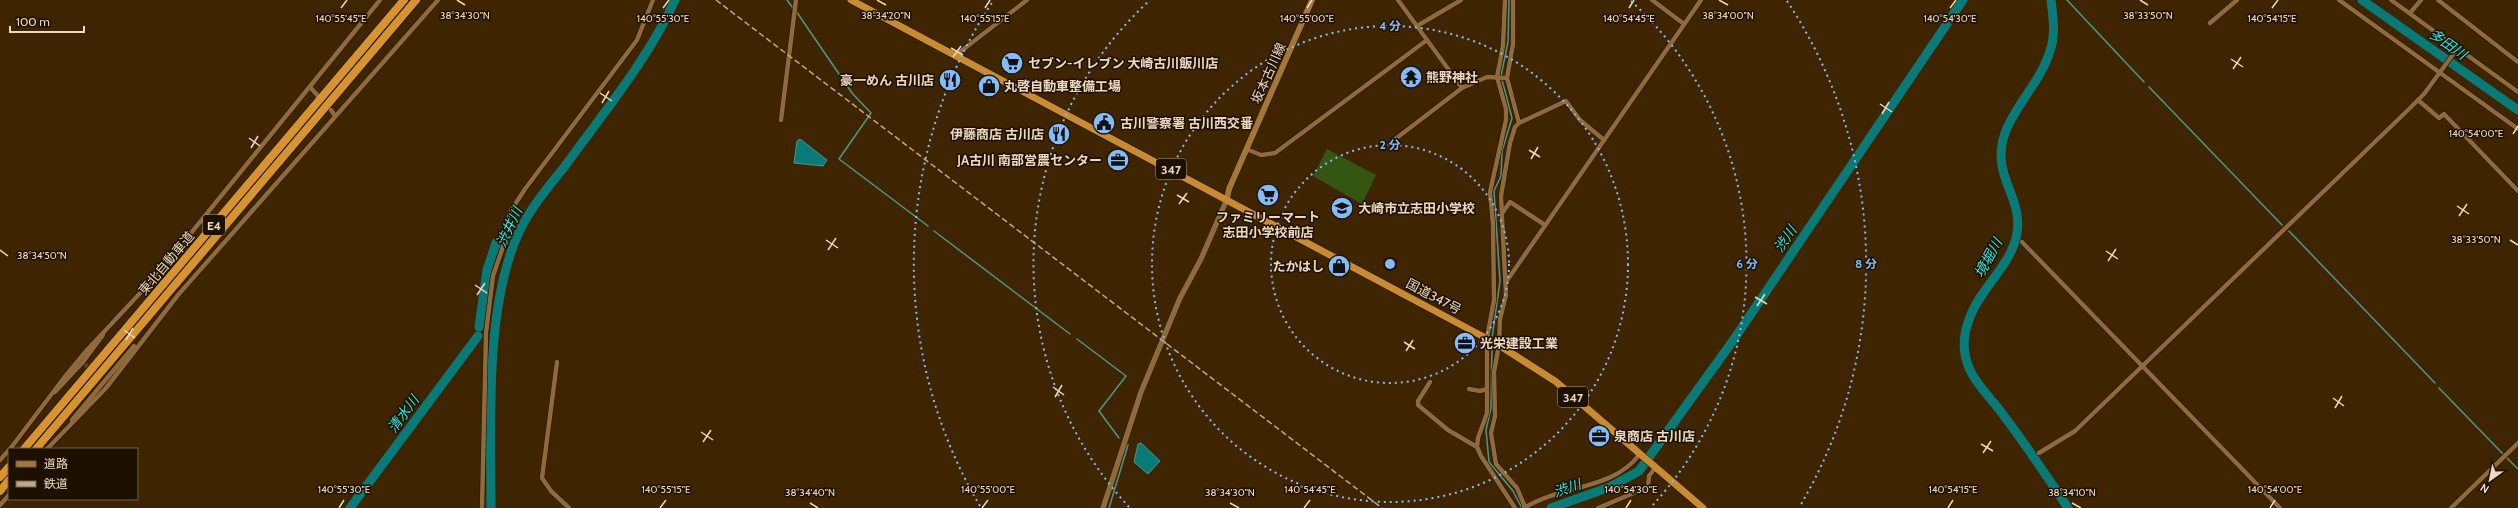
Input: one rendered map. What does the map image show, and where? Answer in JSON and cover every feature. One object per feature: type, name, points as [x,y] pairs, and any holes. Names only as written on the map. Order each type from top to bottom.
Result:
[{"type":"highway","name":"東北自動車道","points":[[25,448],[404,0]]},
{"type":"highway","name":"東北自動車道","points":[[37,448],[416,0]]},
{"type":"highway","name":"国道347号","points":[[851,0],[1498,344],[1555,381],[1703,508]]},
{"type":"highway","points":[[0,477],[8,467]]},
{"type":"highway","points":[[0,491],[8,481]]},
{"type":"main road","name":"坂本古川線","points":[[1227,199],[1246,149],[1312,0]]},
{"type":"street","points":[[10,448],[87,350],[157,275],[380,0]]},
{"type":"street","points":[[49,448],[106,388],[178,295],[438,0]]},
{"type":"street","points":[[482,508],[486,333],[493,276],[505,241],[510,212],[525,189],[638,40],[654,0]]},
{"type":"street","points":[[781,120],[796,0]]},
{"type":"street","points":[[956,55],[1027,0]]},
{"type":"street","points":[[1398,0],[1462,88]]},
{"type":"street","points":[[1417,26],[1461,0]]},
{"type":"street","points":[[1477,447],[1487,413],[1488,339],[1494,300],[1493,224],[1490,192],[1506,120],[1506,109],[1498,77],[1504,46],[1505,0]]},
{"type":"street","points":[[1513,0],[1513,44],[1506,78],[1519,123]]},
{"type":"street","points":[[1652,0],[1684,24]]},
{"type":"street","points":[[1506,282],[1701,0]]},
{"type":"street","points":[[2210,23],[2237,0]]},
{"type":"street","points":[[2339,0],[2518,129]]},
{"type":"street","points":[[2392,0],[2456,50],[2518,92]]},
{"type":"street","points":[[2410,13],[2421,0]]},
{"type":"street","points":[[2438,0],[2518,62]]},
{"type":"street","points":[[1246,149],[1261,155],[1276,153],[1427,40]]},
{"type":"street","points":[[2039,453],[2075,431],[2418,100],[2456,50]]},
{"type":"street","points":[[1394,140],[1462,88],[1477,80],[1498,77],[1506,78]]},
{"type":"street","points":[[310,87],[318,96]]},
{"type":"street","points":[[2418,100],[2439,118],[2444,114],[2518,191]]},
{"type":"street","points":[[1604,140],[1580,120],[1566,102],[1519,123],[1515,127],[1507,158],[1506,173],[1501,196],[1503,212],[1503,261],[1506,295],[1498,330],[1498,344],[1494,372],[1495,416],[1491,433],[1492,445],[1496,464],[1517,488],[1525,508],[1624,472],[1641,456]]},
{"type":"street","points":[[331,110],[335,116]]},
{"type":"street","points":[[1103,508],[1141,392],[1180,298],[1201,259],[1227,199]]},
{"type":"street","points":[[1503,212],[1510,202],[1545,225]]},
{"type":"street","points":[[2022,242],[2280,508]]},
{"type":"street","points":[[51,396],[84,363],[100,342],[105,331]]},
{"type":"street","points":[[69,427],[76,414],[101,381],[139,341],[143,339]]},
{"type":"street","points":[[557,362],[542,478],[551,491],[569,508]]},
{"type":"street","points":[[1430,382],[1418,401],[1418,406],[1448,430],[1477,447],[1481,456],[1515,508]]},
{"type":"street","points":[[1469,389],[1480,391],[1487,389]]},
{"type":"street","points":[[2451,508],[2518,443]]},
{"type":"street","points":[[0,460],[8,450]]},
{"type":"street","points":[[1598,508],[1648,487],[1649,476],[1654,467]]},
{"type":"street","points":[[0,506],[8,496]]},
{"type":"green space","points":[[1327,149],[1376,175],[1362,204],[1313,176]]},
{"type":"water","points":[[800,139],[827,160],[823,166],[794,163],[797,141]]},
{"type":"water","points":[[1141,443],[1160,461],[1148,474],[1134,462],[1138,444]]},
{"type":"waterway","name":"渋井川","points":[[491,508],[490,441],[492,366],[500,294],[508,260],[520,230],[529,213],[624,86],[651,44],[675,0]]},
{"type":"waterway","points":[[787,0],[793,8]]},
{"type":"waterway","points":[[1492,338],[1500,281],[1494,191],[1501,176],[1502,151],[1512,118],[1501,76],[1508,42],[1509,0]]},
{"type":"waterway","name":"渋川","points":[[1551,508],[1610,487],[1639,471],[1732,342],[1963,0]]},
{"type":"waterway","name":"境堀川","points":[[2051,0],[2053,38],[2050,51],[2041,72],[2015,112],[2005,133],[2001,148],[2001,161],[2004,174],[2016,207],[2018,220],[2014,245],[2003,266],[1975,306],[1968,323],[1964,344],[1967,364],[1973,376],[2021,439],[2068,508]]},
{"type":"waterway","points":[[2067,0],[2144,82]]},
{"type":"waterway","name":"多田川","points":[[2362,0],[2518,110]]},
{"type":"waterway","points":[[796,11],[852,93],[871,113],[839,159],[928,226]]},
{"type":"waterway","points":[[2149,87],[2282,225]]},
{"type":"waterway","points":[[934,231],[1070,334]]},
{"type":"waterway","points":[[2289,231],[2435,383]]},
{"type":"waterway","name":"清水川","points":[[479,327],[487,270],[496,243],[500,244]]},
{"type":"waterway","name":"清水川","points":[[350,508],[478,336]]},
{"type":"waterway","points":[[1077,339],[1126,376],[1099,411],[1119,438]]},
{"type":"waterway","points":[[1492,344],[1491,408],[1486,430],[1489,462],[1513,491],[1522,508]]},
{"type":"waterway","points":[[2439,388],[2503,454]]},
{"type":"waterway","points":[[1109,508],[1128,445]]},
{"type":"waterway","points":[[2507,458],[2518,469]]},
{"type":"tunnel","points":[[85,364],[100,380]]},
{"type":"railway","points":[[716,0],[1382,508]]},
{"type":"place","name":"セブン-イレブン 大崎古川飯川店","points":[[1012,63]]},
{"type":"place","name":"熊野神社","points":[[1411,77]]},
{"type":"place","name":"豪一めん 古川店","points":[[950,80]]},
{"type":"place","name":"丸啓自動車整備工場","points":[[989,86]]},
{"type":"place","name":"古川警察署 古川西交番","points":[[1104,123]]},
{"type":"place","name":"伊藤商店 古川店","points":[[1059,134]]},
{"type":"place","name":"JA古川 南部営農センター","points":[[1118,160]]},
{"type":"place","name":"ファミリーマート 志田小学校前店","points":[[1268,195]]},
{"type":"place","name":"大崎市立志田小学校","points":[[1342,208]]},
{"type":"place","name":"たかはし","points":[[1339,266]]},
{"type":"place","name":"光栄建設工業","points":[[1465,343]]},
{"type":"place","name":"泉商店 古川店","points":[[1599,436]]}]
